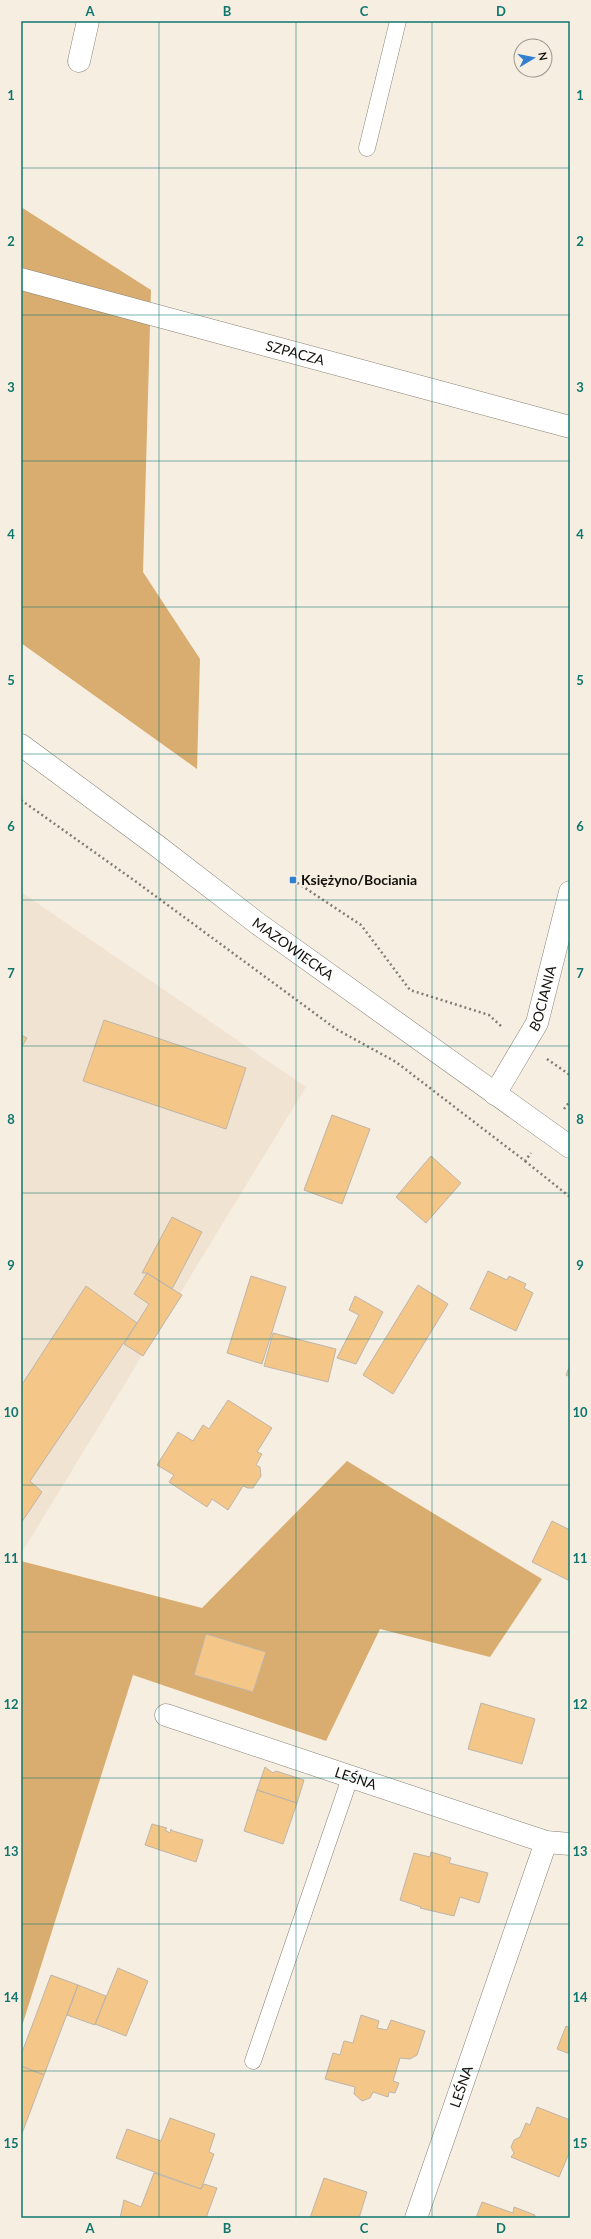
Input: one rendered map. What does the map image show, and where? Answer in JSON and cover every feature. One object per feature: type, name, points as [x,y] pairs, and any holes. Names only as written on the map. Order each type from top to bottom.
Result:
[{"type":"street","points":[[79,61],[88,21]]},
{"type":"street","name":"SZPACZA","points":[[21,279],[570,427]]},
{"type":"street","name":"MAZOWIECKA","points":[[21,745],[156,845],[257,923],[570,1147]]},
{"type":"street","name":"BOCIANIA","points":[[495,1094],[537,1023],[570,892]]},
{"type":"street","name":"LEŚNA","points":[[166,1715],[350,1778],[546,1842],[570,1844]]},
{"type":"street","name":"LEŚNA","points":[[416,2218],[546,1842]]},
{"type":"lane","points":[[367,148],[398,21]]},
{"type":"lane","points":[[253,2061],[350,1778]]},
{"type":"path","points":[[21,800],[135,881],[336,1029],[396,1062],[570,1197]]},
{"type":"path","points":[[293,880],[361,925],[410,990],[489,1015],[524,1045],[570,1075]]},
{"type":"path","points":[[525,1161],[570,1101]]},
{"type":"shaded area","points":[[21,207],[151,290],[143,572],[200,659],[197,769],[21,643]]},
{"type":"shaded area","points":[[21,892],[306,1087],[21,1554]]},
{"type":"shaded area","points":[[347,1461],[542,1579],[490,1657],[380,1629],[326,1741],[133,1675],[21,2029],[21,1561],[202,1608]]},
{"type":"building","points":[[104,1020],[246,1068],[226,1129],[83,1081]]},
{"type":"building","points":[[21,1035],[27,1038],[21,1048]]},
{"type":"building","points":[[332,1115],[370,1129],[342,1204],[304,1190]]},
{"type":"building","points":[[431,1156],[461,1183],[426,1223],[396,1197]]},
{"type":"building","points":[[172,1217],[202,1232],[172,1289],[147,1273],[142,1273]]},
{"type":"building","points":[[488,1271],[507,1280],[509,1276],[526,1284],[524,1288],[533,1293],[516,1331],[470,1309]]},
{"type":"building","points":[[147,1273],[182,1295],[143,1356],[124,1344],[149,1304],[134,1294]]},
{"type":"building","points":[[251,1276],[286,1287],[262,1364],[227,1353]]},
{"type":"building","points":[[418,1285],[448,1304],[393,1394],[363,1375]]},
{"type":"building","points":[[86,1286],[137,1323],[30,1481],[42,1492],[21,1523],[21,1386]]},
{"type":"building","points":[[355,1296],[383,1312],[356,1364],[337,1358],[359,1315],[349,1310]]},
{"type":"building","points":[[273,1333],[336,1349],[328,1382],[264,1366]]},
{"type":"building","points":[[570,1365],[570,1377],[566,1375]]},
{"type":"building","points":[[228,1400],[272,1428],[257,1452],[262,1454],[256,1465],[260,1467],[261,1476],[253,1488],[243,1486],[228,1510],[212,1499],[207,1507],[169,1482],[174,1475],[157,1465],[178,1432],[193,1441],[203,1425],[209,1429]]},
{"type":"building","points":[[552,1521],[570,1530],[570,1581],[532,1562]]},
{"type":"building","points":[[206,1634],[266,1652],[253,1692],[194,1675]]},
{"type":"building","points":[[481,1703],[535,1719],[522,1764],[468,1749]]},
{"type":"building","points":[[265,1767],[273,1773],[276,1771],[304,1780],[297,1803],[257,1790]]},
{"type":"building","points":[[257,1790],[297,1803],[283,1844],[244,1831]]},
{"type":"building","points":[[152,1824],[167,1828],[165,1830],[170,1833],[171,1829],[173,1831],[203,1840],[196,1862],[145,1845]]},
{"type":"building","points":[[431,1852],[451,1858],[449,1863],[488,1873],[479,1903],[460,1897],[454,1916],[420,1908],[421,1907],[400,1900],[414,1853],[430,1857]]},
{"type":"building","points":[[118,1968],[148,1981],[126,2036],[95,2024]]},
{"type":"building","points":[[51,1975],[78,1985],[44,2075],[21,2066],[21,2055]]},
{"type":"building","points":[[78,1985],[106,1996],[95,2025],[67,2015]]},
{"type":"building","points":[[361,2015],[379,2021],[377,2028],[387,2030],[391,2020],[425,2031],[417,2055],[410,2059],[400,2058],[393,2081],[399,2083],[395,2093],[389,2092],[388,2097],[373,2092],[370,2098],[362,2101],[354,2094],[355,2087],[325,2079],[333,2053],[340,2055],[344,2041],[353,2043]]},
{"type":"building","points":[[566,2026],[570,2028],[570,2054],[557,2049]]},
{"type":"building","points":[[21,2066],[44,2075],[21,2136]]},
{"type":"building","points":[[537,2107],[570,2120],[570,2151],[559,2177],[511,2157],[514,2153],[511,2147],[514,2140],[520,2137],[526,2123],[530,2125]]},
{"type":"building","points":[[170,2118],[215,2134],[209,2152],[214,2154],[201,2189],[116,2158],[127,2129],[161,2141]]},
{"type":"building","points":[[154,2173],[201,2189],[204,2184],[217,2188],[206,2218],[120,2218],[124,2200],[141,2207]]},
{"type":"building","points":[[324,2178],[367,2192],[359,2218],[310,2218]]},
{"type":"building","points":[[482,2202],[513,2213],[514,2207],[535,2215],[534,2218],[476,2218]]},
{"type":"place","name":"Księżyno/Bociania","points":[[293,880]]}]
